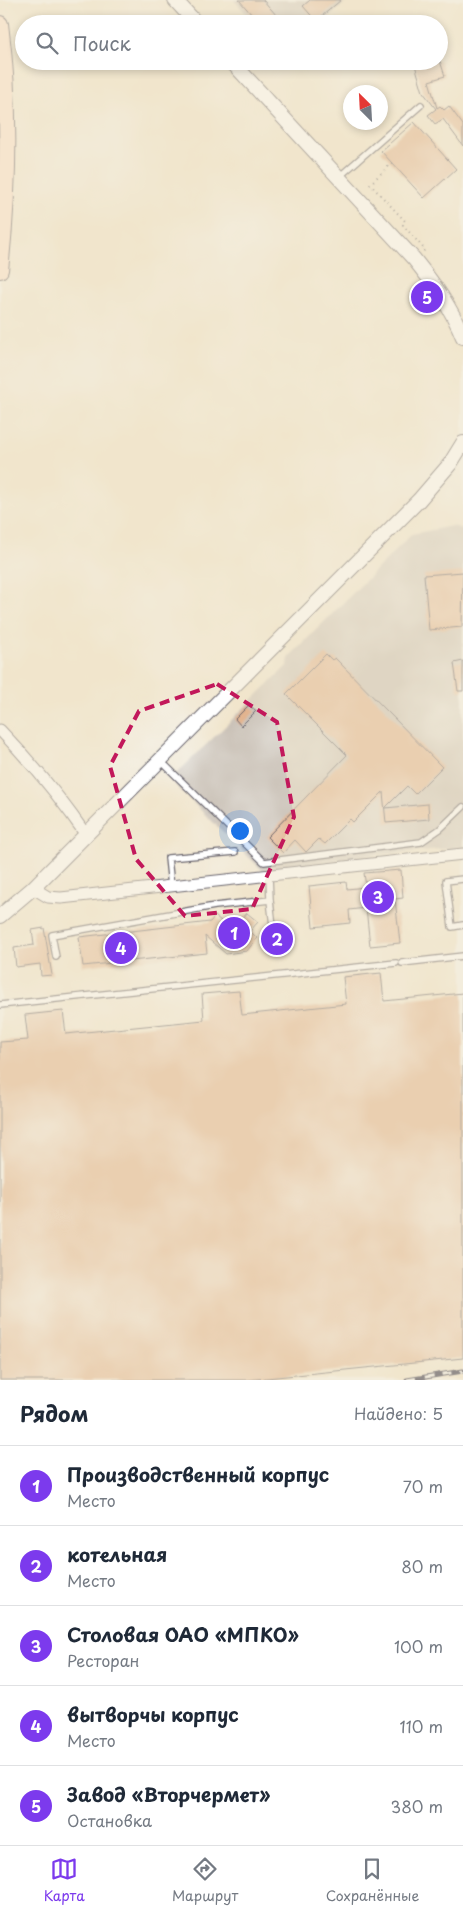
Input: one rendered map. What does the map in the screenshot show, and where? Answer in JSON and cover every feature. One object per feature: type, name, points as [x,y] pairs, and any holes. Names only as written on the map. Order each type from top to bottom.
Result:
[{"type":"main road","points":[[0,24],[8,104],[7,185],[0,270]]},
{"type":"street","points":[[175,0],[189,15]]},
{"type":"street","points":[[239,70],[414,259],[450,309],[463,337]]},
{"type":"street","points":[[0,916],[33,888],[419,500],[450,464],[463,443]]},
{"type":"street","points":[[0,730],[61,799],[86,835]]},
{"type":"street","points":[[33,888],[48,897],[61,898],[463,854]]},
{"type":"lane","points":[[338,178],[420,105]]},
{"type":"lane","points":[[160,760],[264,862],[421,842],[440,829],[463,807]]},
{"type":"lane","points":[[171,886],[168,858],[235,852]]},
{"type":"lane","points":[[268,876],[273,926]]},
{"type":"lane","points":[[463,879],[446,881],[452,926],[463,925]]},
{"type":"lane","points":[[56,958],[52,934],[215,906],[270,900]]},
{"type":"lane","points":[[0,1005],[463,956]]},
{"type":"path","points":[[392,162],[370,184],[406,221],[403,225],[425,250],[414,259]]},
{"type":"highlighted area","points":[[217,684],[277,722],[294,817],[252,909],[185,916],[136,859],[110,766],[139,711]]},
{"type":"shaded area","points":[[234,0],[348,0],[332,15],[248,15]]},
{"type":"shaded area","points":[[452,526],[463,529],[463,847],[364,856],[262,870],[170,780],[288,665],[289,657],[412,534]]},
{"type":"building","points":[[239,0],[263,0],[276,15],[252,15]]},
{"type":"building","points":[[310,0],[341,0],[323,15],[311,15],[303,6]]},
{"type":"building","points":[[416,70],[443,70],[445,76],[429,81],[437,108],[440,106],[444,110],[449,106],[463,125],[463,146],[443,119],[435,124],[428,115],[436,109],[423,92]]},
{"type":"building","points":[[414,122],[456,169],[424,198],[381,151]]},
{"type":"building","points":[[463,572],[462,627],[429,630],[424,575]]},
{"type":"building","points":[[326,654],[332,660],[335,658],[442,767],[415,794],[407,786],[385,808],[428,804],[429,819],[386,823],[383,792],[353,822],[350,819],[325,844],[319,839],[306,852],[295,840],[283,853],[267,837],[347,755],[286,694]]},
{"type":"building","points":[[463,661],[463,691],[458,691],[454,663]]},
{"type":"building","points":[[249,705],[256,711],[241,726],[235,719]]},
{"type":"building","points":[[401,870],[403,898],[395,899],[400,943],[370,946],[366,908],[349,910],[350,923],[313,927],[309,886],[346,882],[347,889],[366,887],[364,873]]},
{"type":"building","points":[[247,913],[258,922],[250,931],[257,938],[247,951],[226,954],[205,936],[207,953],[83,966],[79,937],[210,922],[215,916],[229,928],[232,924],[239,923]]},
{"type":"building","points":[[44,928],[52,975],[41,976],[40,964],[16,967],[14,948],[34,945],[32,930]]},
{"type":"building","points":[[281,933],[282,945],[273,946],[272,934]]},
{"type":"building","points":[[381,973],[384,1001],[463,993],[463,1358],[247,1380],[0,1380],[0,1042],[28,1040],[25,1015],[63,1011],[66,1034],[204,1020],[202,994],[239,991],[242,1015],[346,1004],[343,977]]},
{"type":"railway","points":[[407,1380],[463,1371]]},
{"type":"place","name":"Завод «Вторчермет»","points":[[427,297]]},
{"type":"place","name":"Столовая ОАО «МПКО»","points":[[378,897]]},
{"type":"place","name":"Производственный корпус","points":[[234,933]]},
{"type":"place","name":"котельная","points":[[277,939]]},
{"type":"place","name":"вытворчы корпус","points":[[121,948]]}]
